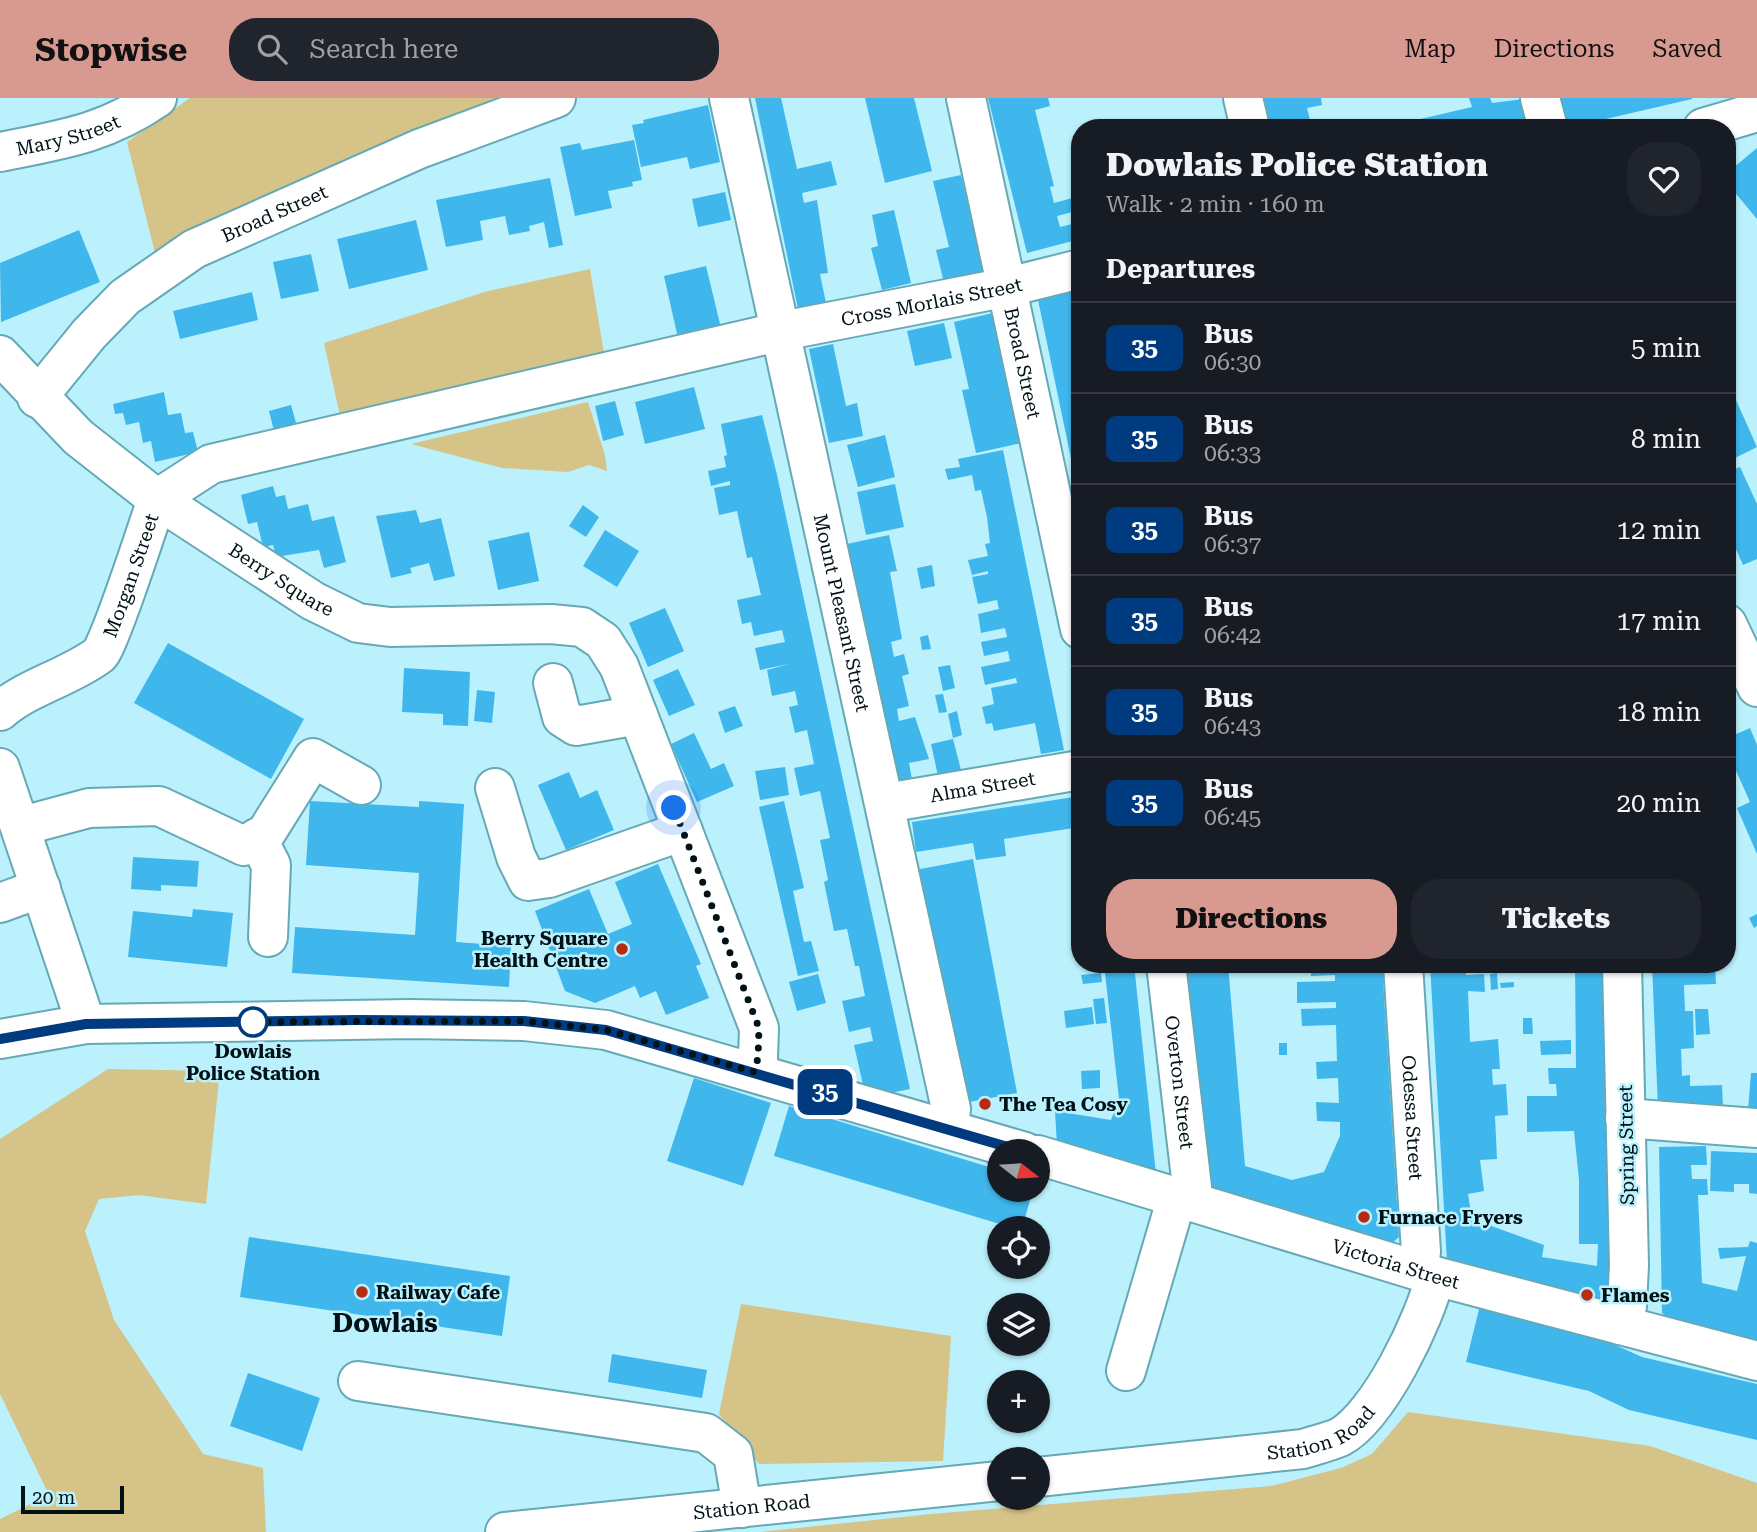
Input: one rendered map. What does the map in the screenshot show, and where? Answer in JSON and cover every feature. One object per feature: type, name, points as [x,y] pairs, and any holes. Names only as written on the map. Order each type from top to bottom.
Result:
[{"type":"street","name":"Broad Street","points":[[37,398],[89,334],[125,297],[194,249],[419,149],[556,98]]},
{"type":"street","name":"Mount Pleasant Street","points":[[729,98],[886,803],[951,1108],[949,1129]]},
{"type":"street","name":"Broad Street","points":[[966,98],[1071,586]]},
{"type":"street","points":[[1243,98],[1248,119]]},
{"type":"street","points":[[1540,98],[1546,119]]},
{"type":"street","name":"Mary Street","points":[[0,152],[85,135],[141,103]]},
{"type":"street","points":[[1733,119],[1757,112]]},
{"type":"street","name":"Cross Morlais Street","points":[[782,331],[1008,287],[1071,271]]},
{"type":"street","points":[[157,499],[211,464],[782,331]]},
{"type":"street","name":"Berry Square","points":[[0,355],[37,398],[78,437],[157,499],[313,601],[358,623],[390,627],[551,624],[582,627],[603,641],[619,666],[759,1028],[758,1058],[754,1072]]},
{"type":"street","name":"Morgan Street","points":[[0,710],[34,688],[78,669],[102,653],[157,499]]},
{"type":"street","points":[[1736,626],[1757,687]]},
{"type":"street","points":[[554,683],[562,717],[576,726],[638,715]]},
{"type":"street","points":[[22,826],[89,808],[159,806],[244,846],[265,833],[313,758],[361,785]]},
{"type":"street","points":[[0,768],[22,826],[86,1024]]},
{"type":"street","name":"Alma Street","points":[[886,803],[1071,772]]},
{"type":"street","points":[[495,788],[516,857],[528,881],[549,878],[683,831]]},
{"type":"street","points":[[257,838],[271,865],[268,937]]},
{"type":"street","points":[[0,903],[41,888]]},
{"type":"street","name":"Overton Street","points":[[1126,1371],[1183,1199],[1192,1187],[1167,973]]},
{"type":"street","name":"Odessa Street","points":[[1404,973],[1424,1273]]},
{"type":"street","name":"Spring Street","points":[[1620,1325],[1627,1306],[1629,1265],[1622,973]]},
{"type":"street","points":[[0,1039],[86,1024],[411,1019],[524,1021],[606,1030],[987,1140]]},
{"type":"street","points":[[1625,1118],[1757,1128]]},
{"type":"street","name":"Victoria Street","points":[[1050,1159],[1424,1273],[1757,1361]]},
{"type":"street","name":"Station Road","points":[[1050,1476],[1304,1449],[1341,1436],[1376,1404],[1398,1364],[1432,1291],[1424,1273]]},
{"type":"street","points":[[358,1381],[706,1433],[733,1454],[742,1508]]},
{"type":"street","name":"Station Road","points":[[505,1532],[987,1482]]},
{"type":"shaded area","points":[[190,98],[517,98],[155,253],[127,142]]},
{"type":"shaded area","points":[[590,269],[605,359],[341,420],[324,343],[488,291]]},
{"type":"shaded area","points":[[588,402],[605,455],[607,471],[589,465],[568,472],[502,468],[411,444]]},
{"type":"shaded area","points":[[108,1069],[220,1071],[206,1204],[139,1195],[99,1199],[85,1231],[114,1320],[203,1454],[263,1468],[266,1532],[0,1532],[0,1519],[49,1495],[0,1394],[0,1139]]},
{"type":"shaded area","points":[[741,1304],[951,1336],[943,1461],[759,1464],[719,1414]]},
{"type":"shaded area","points":[[1408,1412],[1650,1446],[1757,1483],[1757,1532],[760,1532],[987,1509],[1050,1510],[1050,1504],[1271,1486],[1341,1468],[1372,1454]]},
{"type":"building","points":[[755,98],[781,98],[797,169],[831,161],[837,185],[802,193],[804,203],[817,200],[828,273],[820,274],[827,308],[799,314]]},
{"type":"building","points":[[865,98],[914,98],[932,171],[885,183]]},
{"type":"building","points":[[988,98],[1048,98],[1050,106],[1035,110],[1054,186],[1050,187],[1054,203],[1071,198],[1071,212],[1057,216],[1060,227],[1071,224],[1071,241],[1027,253]]},
{"type":"building","points":[[1263,98],[1321,98],[1322,105],[1307,108],[1310,119],[1268,119]]},
{"type":"building","points":[[1469,98],[1490,98],[1492,103],[1533,98],[1538,119],[1421,119],[1472,107]]},
{"type":"building","points":[[1547,98],[1692,98],[1606,119],[1552,119]]},
{"type":"building","points":[[708,105],[720,162],[690,169],[687,157],[641,167],[632,125]]},
{"type":"building","points":[[634,140],[642,180],[632,182],[633,186],[608,191],[612,208],[575,216],[560,147],[580,143],[582,150]]},
{"type":"building","points":[[1757,148],[1757,219],[1736,194],[1736,166]]},
{"type":"building","points":[[961,175],[984,273],[944,283],[936,250],[949,247],[933,181]]},
{"type":"building","points":[[550,178],[563,245],[549,248],[544,222],[529,226],[530,231],[509,235],[505,216],[480,221],[483,240],[446,247],[436,200]]},
{"type":"building","points":[[725,192],[731,220],[698,227],[692,199]]},
{"type":"building","points":[[894,210],[911,283],[882,290],[871,248],[878,246],[872,215]]},
{"type":"building","points":[[416,220],[428,270],[349,289],[337,239]]},
{"type":"building","points":[[79,230],[100,282],[1,322],[0,263]]},
{"type":"building","points":[[311,254],[319,291],[281,299],[273,262]]},
{"type":"building","points":[[706,266],[721,328],[678,338],[664,276]]},
{"type":"building","points":[[1071,288],[1071,459],[1037,295]]},
{"type":"building","points":[[252,292],[258,320],[180,339],[173,311]]},
{"type":"building","points":[[993,313],[1022,443],[976,453],[962,390],[969,389],[954,322]]},
{"type":"building","points":[[944,323],[952,358],[915,366],[907,331]]},
{"type":"building","points":[[833,344],[846,406],[857,403],[863,436],[829,443],[809,349]]},
{"type":"building","points":[[694,387],[705,429],[645,444],[635,402]]},
{"type":"building","points":[[164,392],[168,415],[181,413],[185,433],[193,432],[198,452],[155,462],[151,441],[143,443],[139,422],[126,425],[123,413],[115,414],[113,404]]},
{"type":"building","points":[[1736,400],[1757,447],[1736,458]]},
{"type":"building","points":[[615,401],[624,435],[603,441],[595,406]]},
{"type":"building","points":[[291,405],[298,430],[275,435],[269,411]]},
{"type":"building","points":[[762,415],[910,1089],[866,1098],[854,1045],[873,1041],[870,1027],[849,1032],[842,1001],[865,996],[859,966],[855,966],[847,929],[834,931],[824,882],[828,880],[820,840],[830,838],[820,791],[800,796],[794,768],[814,764],[807,730],[795,733],[789,707],[798,705],[795,691],[772,696],[767,670],[789,664],[760,670],[755,648],[785,642],[782,630],[754,636],[751,622],[742,624],[737,600],[761,595],[752,557],[747,558],[737,511],[719,515],[714,488],[730,485],[730,481],[711,486],[708,471],[726,467],[724,456],[727,455],[721,424]]},
{"type":"building","points":[[885,435],[895,477],[858,487],[847,445]]},
{"type":"building","points":[[1003,450],[1064,750],[1041,754],[1035,723],[994,731],[992,723],[986,724],[982,707],[994,704],[991,688],[1017,683],[1016,678],[985,685],[981,667],[1010,661],[1008,651],[984,656],[981,642],[1007,637],[1005,628],[981,633],[978,614],[999,609],[997,600],[978,604],[972,577],[988,574],[988,571],[972,575],[968,560],[988,556],[985,544],[990,543],[987,517],[981,490],[975,491],[972,475],[948,480],[945,469],[960,467],[958,459]]},
{"type":"building","points":[[1740,467],[1757,504],[1757,559],[1743,565],[1736,549],[1736,469]]},
{"type":"building","points":[[895,484],[904,527],[866,535],[857,492]]},
{"type":"building","points":[[273,486],[276,497],[285,495],[288,509],[308,504],[312,521],[334,516],[346,562],[324,568],[319,550],[276,557],[273,545],[263,547],[257,522],[248,524],[241,495]]},
{"type":"building","points":[[583,505],[599,517],[586,537],[569,526]]},
{"type":"building","points":[[416,510],[420,523],[441,518],[455,576],[434,581],[429,563],[410,568],[412,573],[391,578],[376,516]]},
{"type":"building","points":[[605,530],[639,551],[617,587],[583,566]]},
{"type":"building","points":[[529,532],[539,581],[498,590],[488,541]]},
{"type":"building","points":[[889,535],[897,571],[890,572],[902,639],[891,642],[894,657],[904,654],[909,674],[902,676],[909,706],[897,709],[899,721],[915,717],[929,759],[909,763],[912,779],[890,784],[842,545]]},
{"type":"building","points":[[932,565],[935,586],[921,589],[917,568]]},
{"type":"building","points":[[665,608],[684,651],[648,667],[629,623]]},
{"type":"building","points":[[928,635],[931,649],[922,650],[920,637]]},
{"type":"building","points":[[168,643],[304,719],[271,779],[134,703]]},
{"type":"building","points":[[950,665],[955,688],[943,691],[938,667]]},
{"type":"building","points":[[404,668],[470,672],[468,726],[443,725],[443,714],[402,712]]},
{"type":"building","points":[[678,669],[695,705],[669,716],[653,680]]},
{"type":"building","points":[[477,690],[495,692],[492,723],[474,721]]},
{"type":"building","points":[[943,694],[947,712],[939,713],[935,695]]},
{"type":"building","points":[[735,706],[743,726],[725,733],[718,712]]},
{"type":"building","points":[[957,711],[962,735],[953,738],[948,714]]},
{"type":"building","points":[[1750,728],[1757,745],[1757,854],[1737,808],[1750,802],[1736,771],[1736,734]]},
{"type":"building","points":[[694,733],[711,769],[724,763],[734,786],[697,802],[671,744]]},
{"type":"building","points":[[953,739],[961,770],[938,776],[931,744]]},
{"type":"building","points":[[785,767],[789,795],[760,800],[755,771]]},
{"type":"building","points":[[569,772],[580,798],[597,790],[614,830],[566,850],[538,785]]},
{"type":"building","points":[[1071,797],[1071,828],[1004,839],[1006,856],[976,860],[973,843],[916,852],[912,822]]},
{"type":"building","points":[[310,801],[419,807],[419,801],[464,804],[456,942],[511,946],[509,987],[292,973],[295,927],[415,935],[419,873],[306,865]]},
{"type":"building","points":[[784,801],[804,888],[793,891],[804,942],[811,941],[819,971],[798,976],[759,807]]},
{"type":"building","points":[[133,857],[199,861],[197,887],[161,885],[161,891],[131,889]]},
{"type":"building","points":[[973,859],[1017,1093],[959,1104],[910,871]]},
{"type":"building","name":"Berry Square Health Centre","points":[[658,864],[701,964],[696,966],[709,998],[666,1015],[656,991],[640,998],[635,986],[595,1003],[565,991],[535,911],[589,889],[608,934],[632,924],[615,882]]},
{"type":"building","points":[[193,909],[233,913],[227,967],[128,957],[133,911],[192,917]]},
{"type":"building","points":[[1757,914],[1757,926],[1754,928],[1749,918]]},
{"type":"building","points":[[1101,973],[1102,982],[1083,984],[1081,975]]},
{"type":"building","points":[[1105,973],[1135,973],[1156,1174],[1057,1145],[1055,1111],[1111,1120],[1119,1099]]},
{"type":"building","points":[[1180,973],[1229,973],[1245,1166],[1292,1180],[1324,1172],[1340,1136],[1340,1122],[1317,1121],[1316,1102],[1339,1103],[1338,1078],[1317,1079],[1316,1062],[1337,1061],[1336,1025],[1302,1026],[1301,1009],[1336,1008],[1336,1002],[1297,1003],[1297,982],[1335,981],[1335,975],[1311,976],[1311,973],[1383,973],[1399,1237],[1390,1245],[1203,1189]]},
{"type":"building","points":[[1431,973],[1484,974],[1485,992],[1468,991],[1470,1042],[1498,1039],[1500,1069],[1492,1069],[1493,1085],[1506,1084],[1508,1115],[1495,1116],[1497,1159],[1480,1160],[1484,1191],[1468,1194],[1472,1219],[1544,1245],[1542,1257],[1597,1266],[1598,1244],[1579,1244],[1579,1180],[1574,1131],[1527,1132],[1527,1096],[1557,1096],[1556,1084],[1549,1084],[1548,1068],[1576,1068],[1575,973],[1611,973],[1619,1305],[1447,1262]]},
{"type":"building","points":[[1497,973],[1498,989],[1491,990],[1490,974]]},
{"type":"building","points":[[1652,973],[1715,973],[1716,984],[1684,985],[1685,1011],[1693,1011],[1694,1048],[1681,1049],[1682,1076],[1690,1075],[1690,1086],[1722,1085],[1723,1107],[1658,1109]]},
{"type":"building","points":[[818,974],[826,1003],[797,1011],[789,982]]},
{"type":"building","points":[[1514,982],[1514,987],[1501,988],[1500,983]]},
{"type":"building","points":[[1104,998],[1107,1023],[1096,1024],[1093,999]]},
{"type":"building","points":[[1092,1007],[1094,1024],[1066,1028],[1064,1011]]},
{"type":"building","points":[[1695,1009],[1708,1009],[1710,1034],[1696,1035]]},
{"type":"building","points":[[1523,1018],[1532,1018],[1533,1034],[1523,1034]]},
{"type":"building","points":[[1571,1040],[1571,1054],[1541,1055],[1540,1041]]},
{"type":"building","points":[[1279,1043],[1287,1043],[1287,1055],[1279,1055]]},
{"type":"building","points":[[1100,1070],[1100,1088],[1082,1089],[1081,1071]]},
{"type":"building","points":[[1751,1073],[1757,1073],[1757,1111],[1748,1110]]},
{"type":"building","points":[[694,1078],[771,1103],[743,1186],[667,1161]]},
{"type":"building","points":[[789,1106],[987,1166],[987,1202],[1030,1202],[1025,1216],[987,1216],[987,1220],[774,1156]]},
{"type":"building","points":[[1706,1146],[1707,1165],[1691,1165],[1692,1179],[1707,1179],[1708,1195],[1698,1195],[1702,1283],[1737,1291],[1746,1256],[1720,1259],[1718,1248],[1748,1247],[1750,1241],[1757,1243],[1757,1342],[1678,1325],[1662,1313],[1659,1147]]},
{"type":"building","points":[[1711,1151],[1757,1153],[1757,1194],[1749,1193],[1749,1184],[1734,1184],[1734,1192],[1710,1191]]},
{"type":"building","points":[[249,1237],[510,1276],[502,1336],[240,1297]]},
{"type":"building","points":[[1479,1309],[1602,1339],[1642,1357],[1757,1384],[1757,1440],[1629,1410],[1589,1391],[1466,1362]]},
{"type":"building","points":[[612,1354],[707,1370],[702,1398],[608,1382]]},
{"type":"building","points":[[248,1373],[320,1398],[302,1451],[230,1426]]},
{"type":"bus line","name":"35","points":[[0,1039],[86,1024],[411,1019],[524,1021],[606,1030],[987,1140]]},
{"type":"place","name":"Berry Square Health Centre","points":[[622,949]]},
{"type":"place","name":"Dowlais Police Station","points":[[253,1022]]},
{"type":"place","name":"The Tea Cosy","points":[[985,1104]]},
{"type":"place","name":"Furnace Fryers","points":[[1364,1217]]},
{"type":"place","name":"Railway Cafe","points":[[362,1292]]},
{"type":"place","name":"Flames","points":[[1587,1295]]},
{"type":"district","name":"Dowlais","points":[[385,1323]]},
{"type":"route","points":[[253,1022],[248,1022],[411,1019],[524,1021],[606,1030],[754,1072],[758,1058],[759,1028],[674,808]]}]
